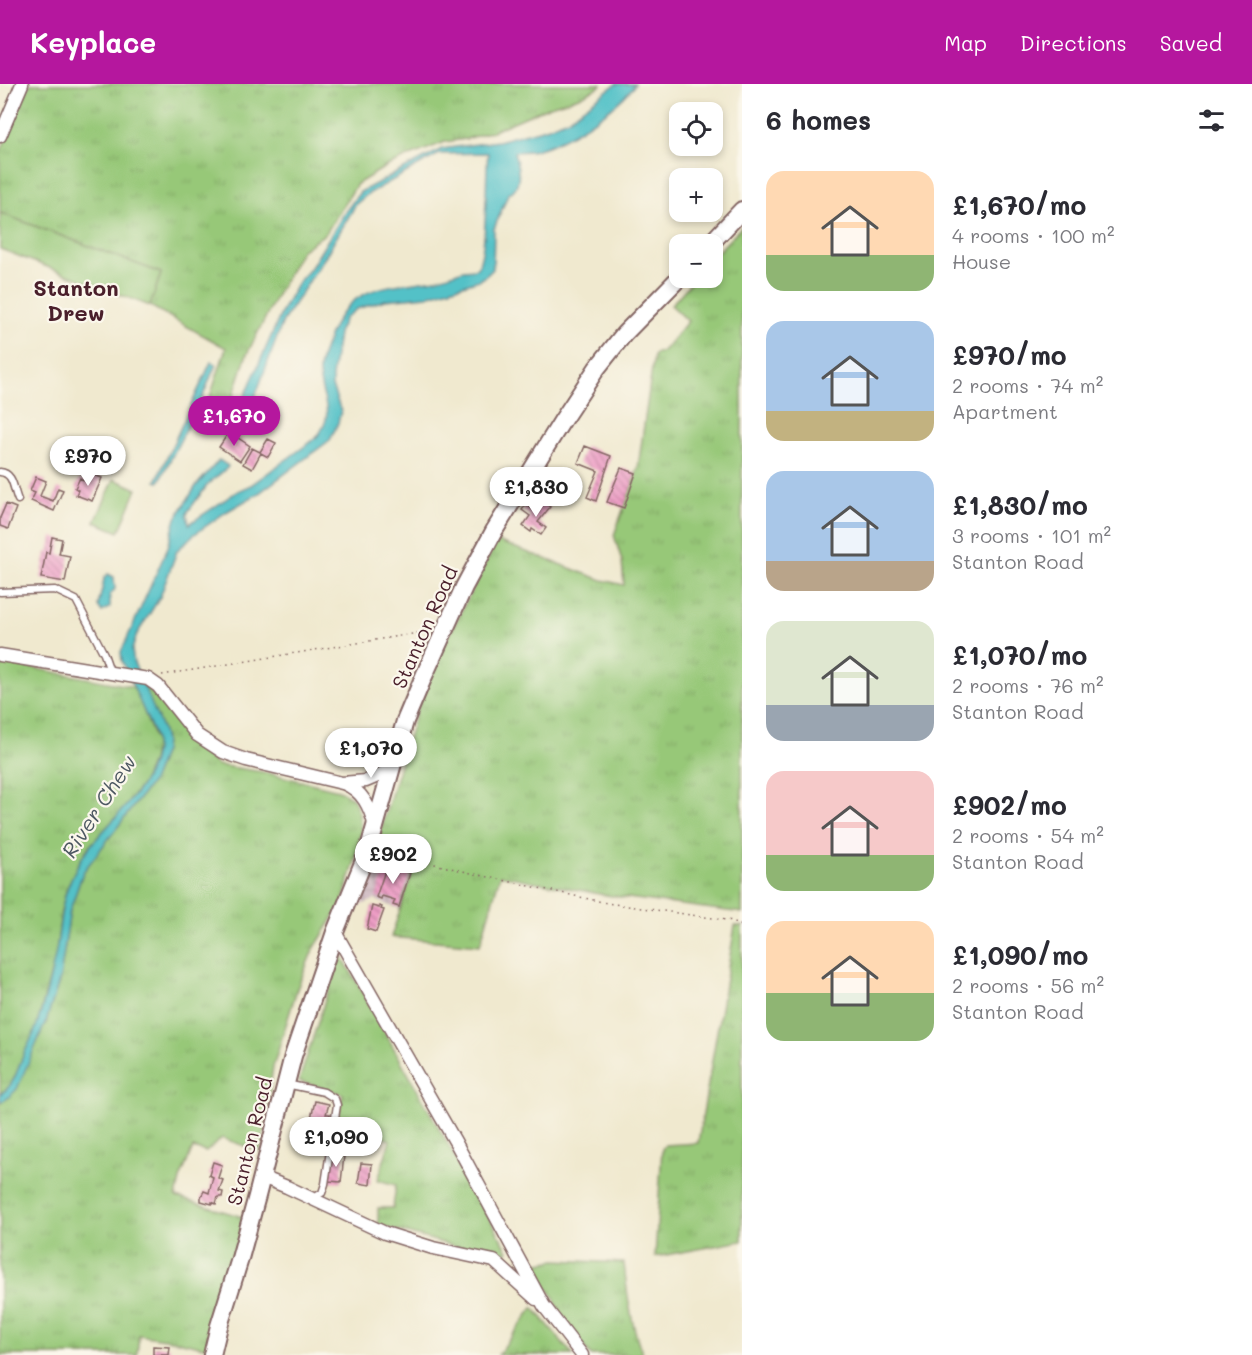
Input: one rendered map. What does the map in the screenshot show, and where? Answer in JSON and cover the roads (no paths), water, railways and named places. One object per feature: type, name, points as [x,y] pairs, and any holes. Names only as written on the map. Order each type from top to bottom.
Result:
[{"type":"main road","points":[[719,234],[742,210]]},
{"type":"main road","name":"Stanton Road","points":[[212,1355],[262,1177],[285,1084],[335,932],[369,848],[405,721],[464,587],[494,531],[597,368],[624,334],[669,288]]},
{"type":"street","points":[[0,136],[22,84]]},
{"type":"street","points":[[0,655],[150,681],[158,686],[197,735],[223,752],[355,788],[363,796],[371,811],[375,828]]},
{"type":"street","points":[[342,783],[366,781],[392,766]]},
{"type":"street","points":[[335,932],[456,1143],[544,1306],[582,1355]]},
{"type":"street","points":[[262,1177],[385,1233],[433,1248],[494,1261],[544,1306]]},
{"type":"lane","points":[[0,472],[7,473],[12,479],[18,500]]},
{"type":"lane","points":[[0,592],[56,590],[76,600],[115,675]]},
{"type":"lane","points":[[285,1084],[324,1092],[335,1099],[337,1105],[325,1184],[322,1193],[312,1198]]},
{"type":"water","points":[[616,84],[635,84],[605,113],[563,139],[535,150],[514,152],[518,181],[513,191],[508,194],[494,229],[493,269],[487,275],[479,280],[427,296],[385,300],[357,309],[345,318],[338,333],[332,377],[332,386],[341,411],[330,440],[259,493],[226,512],[192,536],[177,551],[160,597],[137,634],[132,650],[134,663],[162,728],[165,741],[164,751],[152,782],[83,872],[70,910],[60,978],[47,1019],[17,1089],[0,1103],[0,1094],[9,1087],[14,1078],[39,1018],[55,956],[62,906],[71,879],[85,854],[122,811],[144,781],[151,766],[155,750],[154,734],[122,661],[121,652],[168,547],[176,518],[196,486],[219,460],[228,466],[209,483],[189,510],[187,514],[189,524],[238,491],[251,485],[316,438],[326,421],[327,413],[319,373],[322,357],[335,324],[354,300],[379,288],[433,279],[477,268],[481,260],[485,231],[488,153],[439,154],[368,194],[356,204],[283,321],[244,427],[233,423],[283,309],[299,281],[310,269],[360,192],[442,149],[498,141],[546,128],[568,119]]},
{"type":"water","points":[[211,362],[216,364],[203,396],[159,482],[156,481]]},
{"type":"water","points":[[108,574],[114,577],[115,589],[110,595],[110,607],[102,612],[98,606],[104,578]]},
{"type":"district","name":"Stanton Drew","points":[[76,300]]},
{"type":"water label","name":"River Chew","points":[[98,806]]}]
